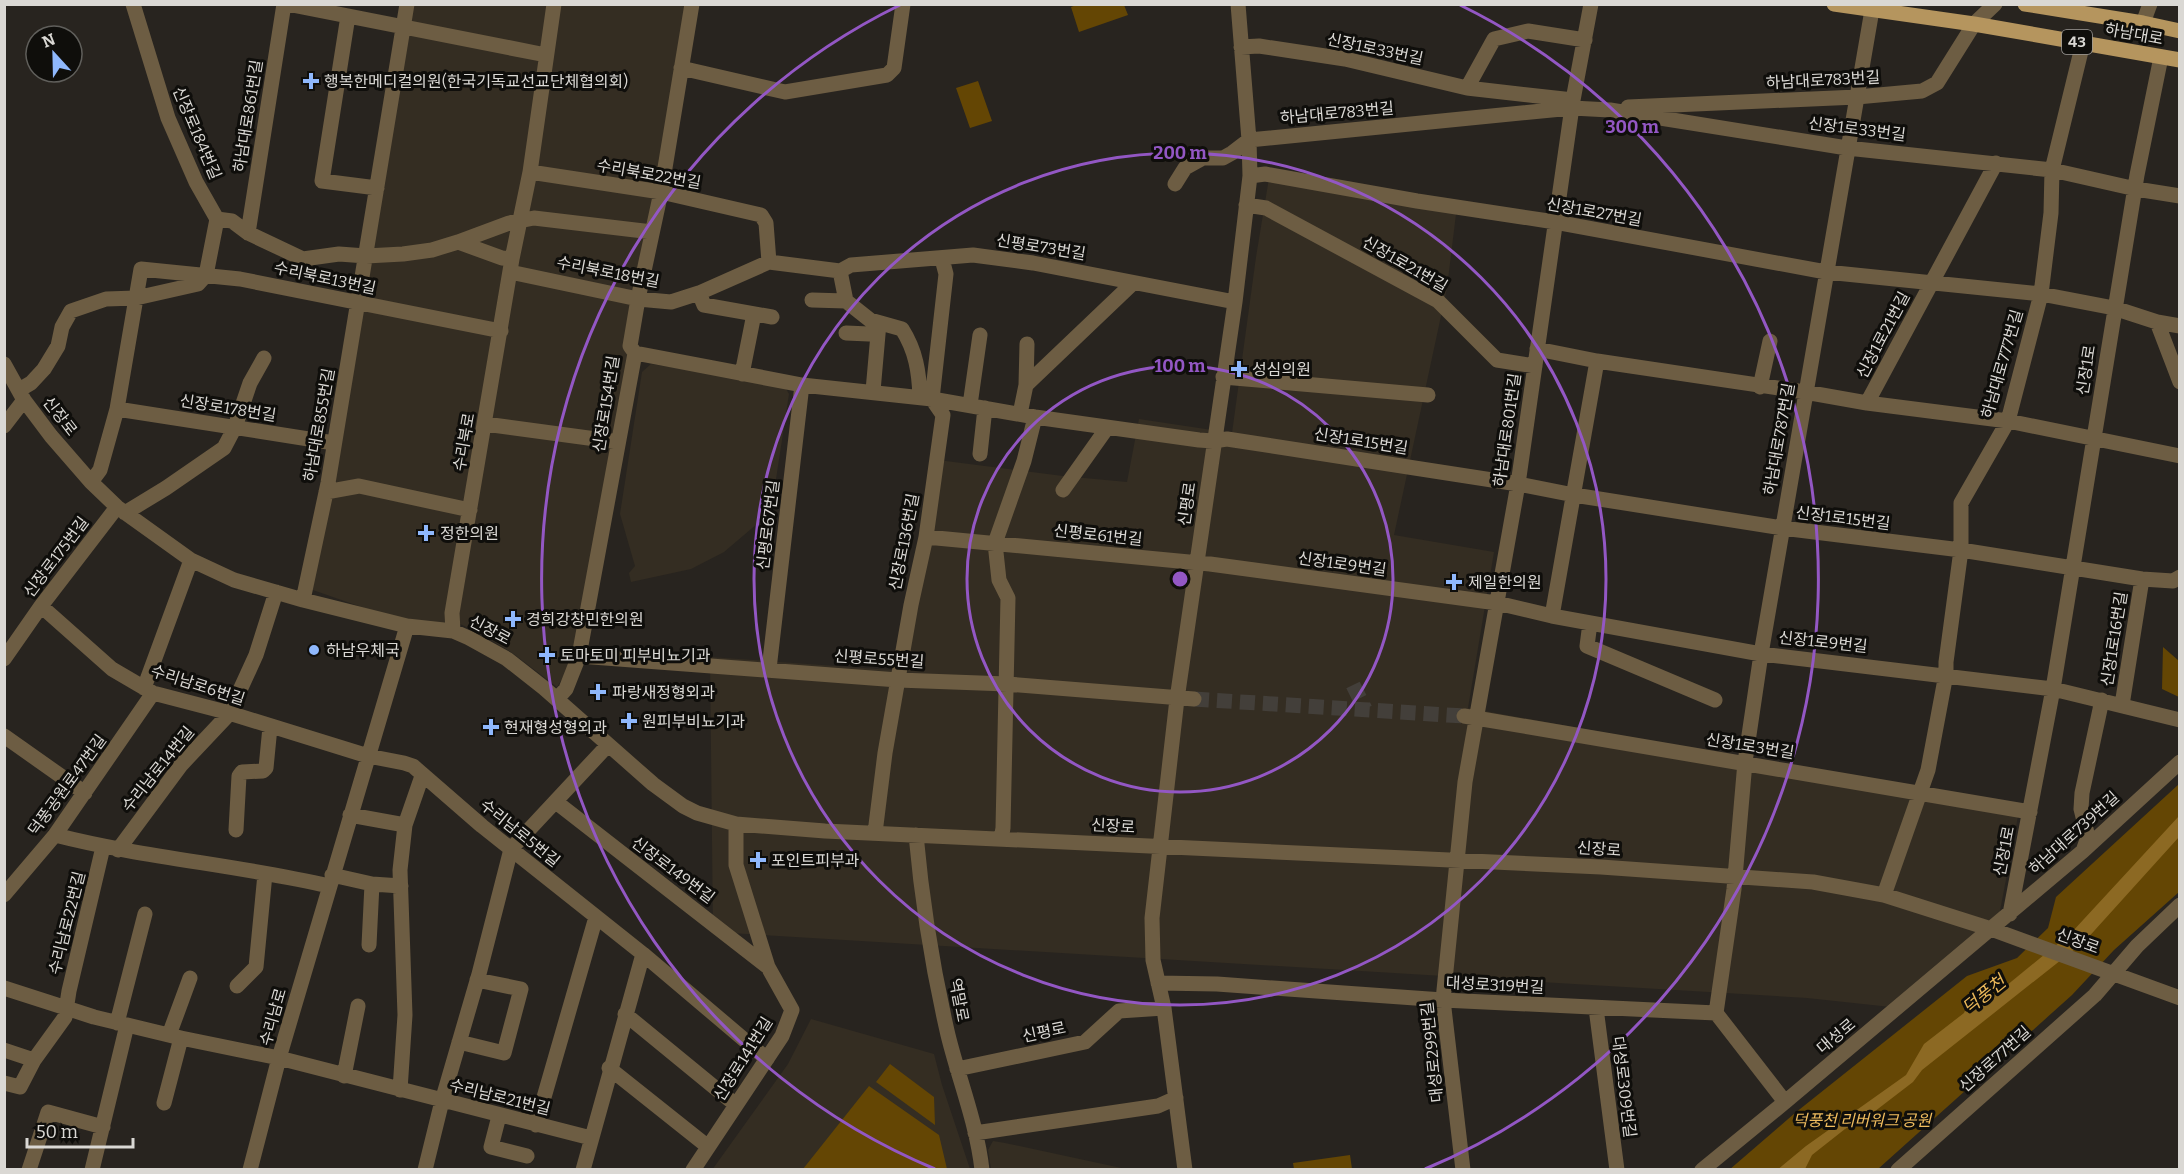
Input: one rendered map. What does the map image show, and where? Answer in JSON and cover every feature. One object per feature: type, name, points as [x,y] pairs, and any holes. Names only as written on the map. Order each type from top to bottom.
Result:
[{"type":"main road","name":"하남대로","points":[[1834,4],[1974,24],[2180,60]]},
{"type":"main road","name":"하남대로","points":[[2025,4],[2180,31]]},
{"type":"street","name":"신장로184번길","points":[[133,4],[168,118],[196,182],[217,219]]},
{"type":"street","points":[[286,4],[546,55]]},
{"type":"street","name":"하남대로861번길","points":[[248,233],[286,4]]},
{"type":"street","name":"하남대로855번길","points":[[303,600],[326,492],[407,4]]},
{"type":"street","name":"수리북로","points":[[453,631],[452,613],[511,265],[530,172],[554,4]]},
{"type":"street","name":"신장로154번길","points":[[557,699],[566,689],[579,656],[635,353],[630,346],[661,192],[692,4]]},
{"type":"street","points":[[681,68],[785,92],[887,75],[894,68],[903,4]]},
{"type":"street","name":"신평로","points":[[1185,1170],[1164,1008],[1153,960],[1152,918],[1177,699],[1235,302],[1250,176],[1238,4]]},
{"type":"street","name":"하남대로801번길","points":[[1457,860],[1470,716],[1497,603],[1518,484],[1555,222],[1591,4]]},
{"type":"street","name":"하남대로783번길","points":[[1611,110],[1625,107],[1922,91],[1937,83],[1974,24],[1995,4]]},
{"type":"street","points":[[2143,23],[2150,4]]},
{"type":"street","name":"하남대로787번길","points":[[1716,1012],[1734,876],[1745,762],[1761,654],[1872,10]]},
{"type":"street","points":[[348,16],[322,181],[377,188]]},
{"type":"street","points":[[1467,88],[1494,39],[1528,31],[1585,40]]},
{"type":"street","name":"하남대로777번길","points":[[1884,895],[1928,770],[1937,730],[1961,550],[1960,503],[2008,421],[2041,294],[2051,213],[2052,170],[2082,44]]},
{"type":"street","name":"신장1로33번길","points":[[1241,47],[1259,46],[1345,59],[1467,88],[1848,148],[2052,170],[2136,189],[2180,196]]},
{"type":"street","name":"신장1로","points":[[2010,914],[2053,689],[2114,308],[2161,57]]},
{"type":"street","name":"하남대로783번길","points":[[1249,140],[1573,104]]},
{"type":"street","points":[[1175,183],[1185,168],[1203,158],[1223,158],[1249,140]]},
{"type":"street","points":[[1932,283],[1996,163]]},
{"type":"street","name":"수리북로22번길","points":[[530,172],[661,192],[761,215],[766,223],[769,262]]},
{"type":"street","name":"신장1로27번길","points":[[1250,176],[1265,174],[1417,201],[1555,222],[1826,272],[2041,294],[2114,308],[2157,322],[2180,326]]},
{"type":"street","name":"신장1로21번길","points":[[1246,205],[1266,208],[1438,301],[1497,360],[1534,366]]},
{"type":"street","points":[[4,426],[22,395],[44,369],[58,346],[62,327],[71,311],[106,299],[136,298],[198,284],[206,275],[217,219],[232,221],[248,233],[303,259],[339,254],[366,256],[432,250],[509,223],[534,218],[652,232]]},
{"type":"street","points":[[458,242],[502,258],[511,265]]},
{"type":"street","name":"신평로73번길","points":[[769,262],[840,271],[851,265],[973,255],[1074,270],[1235,302]]},
{"type":"street","name":"신장로136번길","points":[[875,833],[885,753],[911,605],[926,537],[943,415],[926,398],[946,274],[942,259]]},
{"type":"street","name":"수리북로18번길","points":[[511,265],[638,299],[671,302],[699,293],[769,262]]},
{"type":"street","name":"수리북로13번길","points":[[136,298],[141,269],[240,279],[501,331]]},
{"type":"street","points":[[840,271],[846,301]]},
{"type":"street","points":[[1026,385],[1133,283]]},
{"type":"street","name":"신장1로21번길","points":[[1867,403],[1932,283]]},
{"type":"street","points":[[699,293],[704,305],[772,317]]},
{"type":"street","points":[[91,482],[100,470],[117,409],[136,298]]},
{"type":"street","points":[[812,300],[846,301],[870,320],[902,329],[910,342],[926,398]]},
{"type":"street","points":[[742,374],[754,315]]},
{"type":"street","points":[[2157,322],[2180,381]]},
{"type":"street","points":[[846,333],[869,334],[879,323]]},
{"type":"street","points":[[873,391],[879,323]]},
{"type":"street","points":[[980,335],[978,406],[980,454]]},
{"type":"street","points":[[1760,387],[1770,341]]},
{"type":"street","points":[[1001,839],[1008,598],[999,580],[995,543],[1024,461],[1028,416],[1026,385],[1028,344]]},
{"type":"street","name":"신장1로21번길","points":[[1537,350],[1760,387],[2008,421],[2180,456]]},
{"type":"street","points":[[635,353],[802,385],[926,398],[1107,428],[1213,441]]},
{"type":"street","name":"신장로175번길","points":[[4,659],[41,606],[121,510],[224,448],[235,427],[250,383],[264,358]]},
{"type":"street","points":[[1552,616],[1597,361]]},
{"type":"street","name":"신장로","points":[[4,364],[22,395],[51,436],[91,482],[121,510],[191,561],[234,580],[303,600],[407,626],[453,631],[507,659],[557,699],[652,784],[683,806],[705,816],[736,824],[875,833],[1457,860],[1813,882],[1884,895],[1991,929],[2179,997]]},
{"type":"street","points":[[1223,377],[1428,395]]},
{"type":"street","name":"신평로67번길","points":[[769,669],[802,385]]},
{"type":"street","name":"신장로178번길","points":[[117,409],[334,443]]},
{"type":"street","points":[[485,424],[618,442]]},
{"type":"street","points":[[1063,490],[1107,428]]},
{"type":"street","name":"신장1로15번길","points":[[1213,441],[1227,439],[1782,528],[1961,550],[2072,568]]},
{"type":"street","points":[[326,492],[359,486],[470,510]]},
{"type":"street","name":"신평로61번길","points":[[926,537],[1197,563]]},
{"type":"street","name":"덕풍공원로47번길","points":[[4,895],[55,835],[85,793],[148,690],[191,561]]},
{"type":"street","name":"신장1로9번길","points":[[1197,563],[1497,603],[1552,616],[1761,654],[1946,674],[2053,689]]},
{"type":"street","name":"신장1로16번길","points":[[2072,568],[2142,579],[2173,581],[2180,577]]},
{"type":"street","name":"신장1로16번길","points":[[2122,705],[2142,579]]},
{"type":"street","points":[[230,714],[256,655],[276,592]]},
{"type":"street","name":"수리남로6번길","points":[[41,606],[112,669],[148,690],[368,756]]},
{"type":"street","points":[[1590,622],[1587,646],[1715,700]]},
{"type":"street","name":"수리남로","points":[[250,1170],[279,1058],[407,626]]},
{"type":"street","name":"신평로55번길","points":[[579,656],[898,680],[1006,684],[1177,699]]},
{"type":"street","points":[[2053,689],[2180,720]]},
{"type":"street","points":[[1177,699],[1194,699]]},
{"type":"street","points":[[2083,851],[2088,837],[2081,809],[2082,793],[2102,700]]},
{"type":"street","name":"수리남로14번길","points":[[111,849],[181,765],[230,714]]},
{"type":"street","name":"신장1로3번길","points":[[1470,716],[2030,812]]},
{"type":"street","points":[[236,830],[238,776],[242,772],[263,771],[266,768],[270,727]]},
{"type":"street","points":[[4,735],[85,793]]},
{"type":"street","points":[[425,1170],[511,849],[608,745]]},
{"type":"street","name":"수리남로5번길","points":[[368,756],[412,766],[422,777],[642,954],[767,1059]]},
{"type":"street","name":"하남대로739번길","points":[[1991,929],[2083,851],[2180,762]]},
{"type":"street","points":[[400,1090],[405,1015],[400,870],[405,825],[422,777]]},
{"type":"street","name":"신장로149번길","points":[[556,802],[768,968]]},
{"type":"street","points":[[350,815],[405,825]]},
{"type":"street","name":"신장로141번길","points":[[693,1170],[782,1036],[792,1010],[768,968],[736,865],[736,824]]},
{"type":"street","points":[[55,835],[111,849],[296,879],[401,886]]},
{"type":"street","name":"역말로","points":[[916,835],[927,930],[948,1035],[975,1133],[982,1170]]},
{"type":"street","name":"수리남로22번길","points":[[4,1083],[20,1087],[34,1060],[65,1017],[69,991],[111,849]]},
{"type":"street","name":"대성로299번길","points":[[1457,860],[1443,1000],[1463,1170]]},
{"type":"street","points":[[237,986],[256,967],[265,874]]},
{"type":"street","points":[[369,945],[372,884]]},
{"type":"street","name":"신장로77번길","points":[[1898,1170],[2094,995],[2108,971],[2180,905]]},
{"type":"street","points":[[92,1170],[103,1127],[145,914]]},
{"type":"street","points":[[536,1125],[596,917]]},
{"type":"street","name":"대성로","points":[[1702,1170],[1991,929]]},
{"type":"street","points":[[583,1170],[642,954]]},
{"type":"street","points":[[164,1103],[175,1037],[190,978]]},
{"type":"street","points":[[459,1042],[504,1053],[521,989],[477,980]]},
{"type":"street","name":"대성로319번길","points":[[1158,983],[1217,984],[1596,1008],[1716,1012]]},
{"type":"street","points":[[4,988],[122,1024],[279,1058]]},
{"type":"street","points":[[344,1076],[358,1006]]},
{"type":"street","name":"신평로","points":[[957,1069],[1085,1042],[1119,1011],[1164,1008]]},
{"type":"street","name":"대성로309번길","points":[[1596,1008],[1617,1170]]},
{"type":"street","points":[[1716,1012],[1785,1102]]},
{"type":"street","points":[[625,1014],[736,1105]]},
{"type":"street","points":[[4,1050],[34,1060]]},
{"type":"street","name":"수리남로21번길","points":[[279,1058],[591,1138]]},
{"type":"street","points":[[609,1068],[707,1146]]},
{"type":"street","points":[[975,1133],[1158,1106],[1176,1098]]},
{"type":"street","points":[[29,1170],[48,1112],[103,1127]]},
{"type":"street","points":[[499,1116],[490,1147],[526,1156]]},
{"type":"shaded area","points":[[410,5],[690,5],[577,655],[557,687],[511,652],[458,623],[407,623],[310,589]]},
{"type":"shaded area","points":[[1269,178],[1457,206],[1447,288],[1394,535],[1494,552],[1468,708],[2011,806],[2018,816],[1996,932],[1900,1008],[1807,998],[713,932],[710,657],[906,671],[938,460],[1127,482],[1139,419],[1232,433]]},
{"type":"shaded area","points":[[651,364],[784,385],[789,394],[771,512],[724,552],[691,569],[631,582],[629,573],[635,566],[620,514],[642,372]]},
{"type":"shaded area","points":[[2179,816],[2179,837],[2085,941],[1922,1070],[1913,1082],[1812,1155],[1805,1169],[1777,1170],[1806,1146],[1906,1075],[1924,1044],[1964,1013],[1970,999],[1976,996],[1995,995],[2072,932]]},
{"type":"shaded area","points":[[811,1019],[934,1054],[970,1169],[712,1170],[788,1064]]},
{"type":"shaded area","points":[[993,1141],[1126,1169],[991,1169],[988,1150]]},
{"type":"green space","points":[[1079,4],[1124,5],[1128,15],[1079,32],[1071,7]]},
{"type":"green space","points":[[978,81],[992,121],[970,128],[956,88]]},
{"type":"green space","points":[[2163,647],[2179,661],[2179,697],[2162,689]]},
{"type":"green space","name":"덕풍천 리버워크 공원","points":[[2179,784],[2179,892],[2114,950],[2072,995],[1878,1169],[1729,1170],[1795,1113],[1967,976],[2017,958],[2048,928],[2056,897]]},
{"type":"green space","points":[[890,1064],[934,1097],[935,1125],[876,1082]]},
{"type":"green space","points":[[869,1086],[939,1135],[947,1169],[803,1169]]},
{"type":"green space","points":[[1350,1155],[1352,1169],[1294,1169],[1293,1163]]},
{"type":"tunnel","points":[[1353,685],[1365,709]]},
{"type":"tunnel","points":[[1194,699],[1464,716]]},
{"type":"place","name":"행복한메디컬의원(한국기독교선교단체협의회)","points":[[311,81]]},
{"type":"place","name":"성심의원","points":[[1239,369]]},
{"type":"place","name":"정한의원","points":[[426,533]]},
{"type":"place","name":"제일한의원","points":[[1454,582]]},
{"type":"place","name":"경희강창민한의원","points":[[513,619]]},
{"type":"place","name":"하남우체국","points":[[314,650]]},
{"type":"place","name":"토마토미 피부비뇨기과","points":[[547,655]]},
{"type":"place","name":"파랑새정형외과","points":[[598,692]]},
{"type":"place","name":"원피부비뇨기과","points":[[629,721]]},
{"type":"place","name":"현재형성형외과","points":[[491,727]]},
{"type":"place","name":"포인트피부과","points":[[758,860]]},
{"type":"water label","name":"덕풍천","points":[[1984,995]]}]
